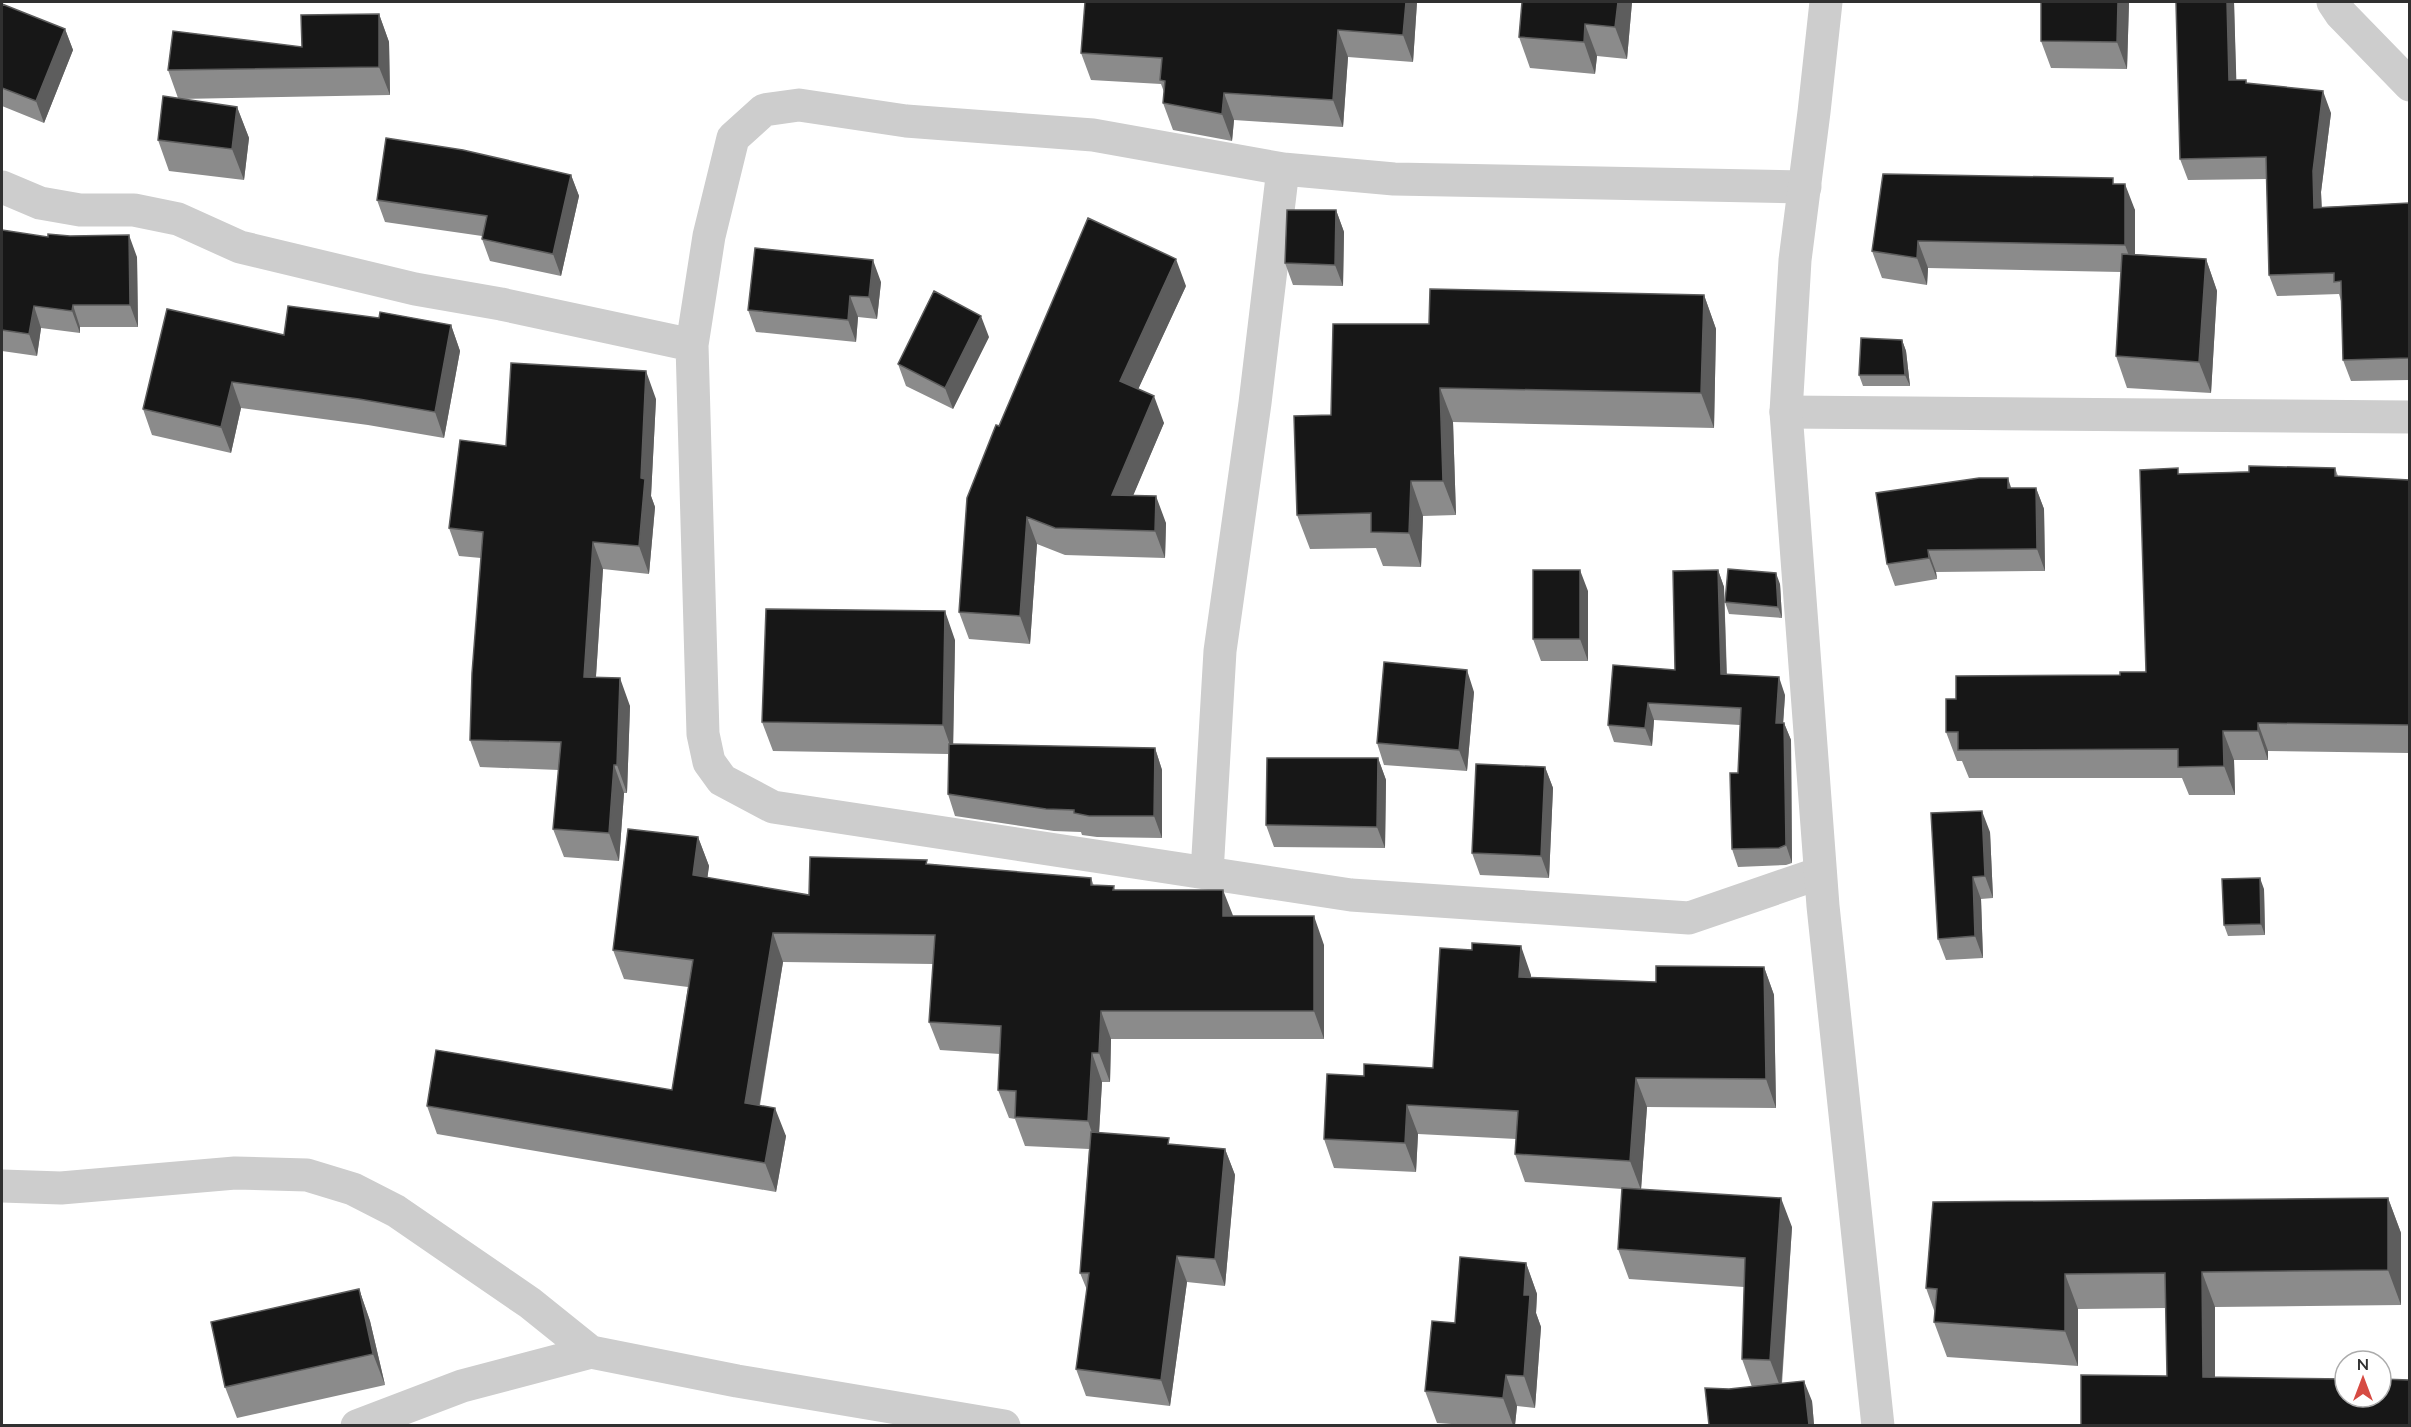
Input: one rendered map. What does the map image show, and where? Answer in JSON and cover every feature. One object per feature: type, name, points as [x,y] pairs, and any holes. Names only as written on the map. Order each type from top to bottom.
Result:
[{"type":"street","points":[[1826,2],[1795,260],[1786,412],[1820,873],[1875,1423]]},
{"type":"street","points":[[2333,2],[2341,14],[2409,85]]},
{"type":"street","points":[[1805,187],[1394,180],[1282,169],[1093,135],[906,122],[800,105],[764,110],[733,138],[709,236],[692,345],[703,734],[709,762],[722,780],[773,807],[1351,894],[1689,918],[1820,873]]},
{"type":"street","points":[[1207,873],[1220,651],[1255,403],[1282,169]]},
{"type":"street","points":[[2,187],[40,202],[80,210],[134,210],[178,219],[240,247],[415,289],[501,304],[692,345]]},
{"type":"street","points":[[1786,412],[2409,417]]},
{"type":"street","points":[[2,1186],[61,1188],[236,1173],[307,1175],[353,1190],[396,1211],[530,1303],[591,1352]]},
{"type":"street","points":[[357,1425],[462,1386],[591,1352],[737,1381],[1004,1425]]},
{"type":"building","points":[[1085,2],[1406,2],[1403,35],[1338,30],[1333,100],[1224,93],[1222,114],[1163,103],[1165,81],[1160,80],[1162,58],[1081,53]]},
{"type":"building","points":[[1522,2],[1618,2],[1615,27],[1585,24],[1584,42],[1519,37]]},
{"type":"building","points":[[2041,2],[2118,2],[2117,42],[2041,41]]},
{"type":"building","points":[[2176,2],[2227,2],[2229,80],[2246,80],[2246,83],[2323,91],[2313,171],[2314,208],[2409,203],[2409,358],[2343,360],[2341,281],[2334,282],[2334,273],[2269,275],[2266,157],[2180,159]]},
{"type":"building","points":[[2,4],[65,29],[36,101],[2,88]]},
{"type":"building","points":[[379,14],[379,67],[168,70],[173,31],[302,47],[301,15]]},
{"type":"building","points":[[163,96],[237,107],[232,149],[158,140]]},
{"type":"building","points":[[386,138],[463,150],[571,175],[553,254],[482,239],[487,216],[377,200]]},
{"type":"building","points":[[1883,174],[2113,178],[2113,184],[2125,184],[2125,245],[1918,241],[1917,258],[1872,251]]},
{"type":"building","points":[[1287,210],[1336,210],[1335,265],[1285,263]]},
{"type":"building","points":[[1088,218],[1176,259],[1120,381],[1154,396],[1112,495],[1156,496],[1155,531],[1055,528],[1027,517],[1020,616],[959,612],[967,498],[996,425],[999,426]]},
{"type":"building","points":[[2,230],[48,237],[48,234],[129,235],[130,305],[73,305],[72,311],[34,306],[29,334],[2,330]]},
{"type":"building","points":[[755,248],[873,260],[869,297],[850,296],[848,320],[748,310]]},
{"type":"building","points":[[2122,254],[2206,259],[2199,362],[2116,356]]},
{"type":"building","points":[[1430,289],[1704,295],[1701,393],[1440,388],[1443,481],[1411,481],[1409,533],[1371,532],[1371,513],[1297,515],[1294,416],[1331,415],[1333,324],[1429,324]]},
{"type":"building","points":[[934,291],[981,316],[945,388],[898,364]]},
{"type":"building","points":[[288,306],[379,318],[380,312],[451,325],[435,412],[232,382],[221,427],[143,409],[167,309],[284,335]]},
{"type":"building","points":[[1861,338],[1902,340],[1905,375],[1859,375]]},
{"type":"building","points":[[511,363],[646,371],[641,478],[645,479],[639,546],[593,542],[584,677],[620,678],[617,765],[614,765],[609,833],[553,829],[561,742],[470,740],[472,673],[483,532],[449,528],[460,440],[506,446]]},
{"type":"building","points":[[2249,466],[2335,468],[2335,476],[2409,480],[2409,725],[2258,723],[2258,731],[2223,731],[2224,766],[2178,767],[2178,749],[1958,750],[1958,732],[1946,732],[1946,699],[1956,699],[1956,676],[2120,675],[2120,672],[2146,672],[2140,470],[2178,468],[2178,474],[2249,472]]},
{"type":"building","points":[[1979,478],[2008,478],[2008,488],[2036,488],[2037,549],[1928,550],[1929,558],[1887,564],[1876,493]]},
{"type":"building","points":[[1728,569],[1776,573],[1778,607],[1725,602]]},
{"type":"building","points":[[1533,570],[1580,570],[1580,639],[1533,639]]},
{"type":"building","points":[[1718,570],[1721,674],[1779,677],[1776,723],[1784,723],[1786,845],[1779,848],[1732,849],[1730,773],[1738,773],[1741,708],[1648,703],[1645,728],[1608,725],[1613,665],[1675,670],[1673,571]]},
{"type":"building","points":[[766,609],[945,611],[943,725],[762,722]]},
{"type":"building","points":[[1384,662],[1467,670],[1459,750],[1377,743]]},
{"type":"building","points":[[949,744],[1155,748],[1154,816],[1089,816],[1074,813],[1074,810],[1046,809],[948,794]]},
{"type":"building","points":[[1267,758],[1378,758],[1377,827],[1266,825]]},
{"type":"building","points":[[1476,764],[1545,767],[1541,856],[1472,853]]},
{"type":"building","points":[[1982,811],[1985,876],[1973,877],[1975,936],[1938,939],[1931,813]]},
{"type":"building","points":[[628,829],[698,837],[693,875],[809,895],[810,857],[927,860],[926,864],[1091,878],[1091,885],[1114,886],[1113,890],[1223,890],[1223,916],[1314,916],[1314,1011],[1101,1011],[1099,1053],[1092,1053],[1088,1121],[1015,1117],[1016,1091],[998,1090],[1001,1026],[929,1022],[935,935],[773,933],[745,1103],[775,1108],[765,1163],[427,1106],[436,1050],[672,1090],[693,960],[613,950]]},
{"type":"building","points":[[2260,878],[2261,924],[2224,925],[2222,879]]},
{"type":"building","points":[[1472,943],[1521,946],[1519,977],[1656,982],[1656,966],[1764,967],[1766,1079],[1636,1078],[1630,1161],[1515,1154],[1518,1111],[1407,1105],[1405,1143],[1324,1139],[1327,1074],[1364,1076],[1364,1064],[1433,1068],[1440,948],[1472,950]]},
{"type":"building","points":[[1091,1132],[1169,1138],[1168,1144],[1225,1149],[1215,1259],[1177,1256],[1161,1380],[1076,1369],[1089,1273],[1080,1273]]},
{"type":"building","points":[[1622,1188],[1781,1198],[1770,1360],[1742,1359],[1745,1258],[1618,1249]]},
{"type":"building","points":[[2388,1198],[2388,1270],[2202,1272],[2203,1377],[2333,1379],[2333,1409],[2393,1409],[2393,1379],[2409,1380],[2409,1425],[2081,1425],[2081,1375],[2167,1376],[2165,1273],[2065,1274],[2065,1331],[1934,1322],[1937,1289],[1926,1288],[1933,1202]]},
{"type":"building","points":[[1460,1257],[1526,1263],[1524,1295],[1530,1295],[1524,1376],[1506,1375],[1503,1398],[1425,1391],[1432,1321],[1455,1323]]},
{"type":"building","points":[[359,1289],[373,1354],[225,1387],[211,1322]]},
{"type":"building","points":[[1804,1381],[1809,1425],[1709,1425],[1705,1388],[1729,1389]]}]
